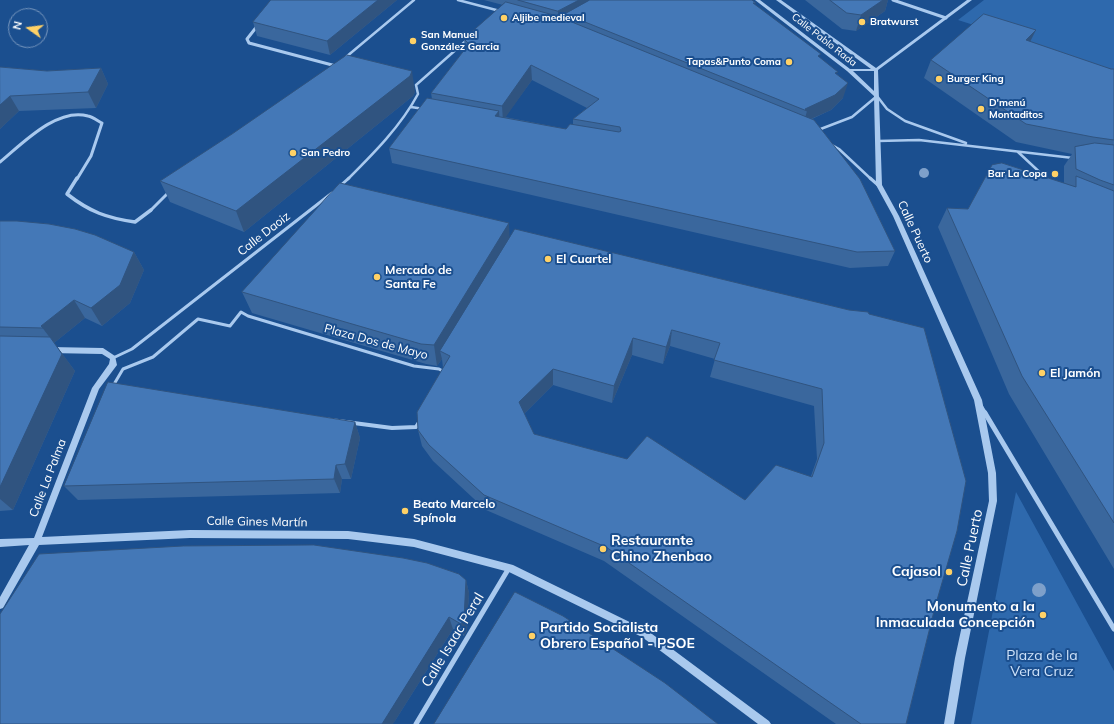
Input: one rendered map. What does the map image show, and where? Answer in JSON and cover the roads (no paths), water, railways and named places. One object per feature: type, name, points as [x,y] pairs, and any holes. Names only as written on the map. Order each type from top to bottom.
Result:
[{"type":"street","points":[[332,68],[414,0]]},
{"type":"street","points":[[458,0],[507,13]]},
{"type":"street","name":"Calle Pablo Rada","points":[[757,0],[849,70],[877,96]]},
{"type":"street","name":"Calle Pablo Rada","points":[[778,0],[876,70]]},
{"type":"street","points":[[893,0],[946,18]]},
{"type":"street","points":[[849,70],[876,70],[970,0]]},
{"type":"street","points":[[494,16],[500,11]]},
{"type":"street","points":[[260,22],[247,39],[249,43],[336,66]]},
{"type":"street","points":[[412,82],[416,85],[471,37]]},
{"type":"street","points":[[876,70],[879,186]]},
{"type":"street","name":"Calle Daoiz","points":[[113,358],[132,349],[335,190],[369,158],[411,106],[418,94],[416,85]]},
{"type":"street","points":[[817,130],[845,120],[877,96]]},
{"type":"street","points":[[877,96],[887,110],[905,120],[972,145]]},
{"type":"street","points":[[411,106],[429,110]]},
{"type":"street","points":[[0,162],[46,124],[70,114],[93,116],[102,123],[91,156],[68,194],[82,206],[105,218],[135,222],[151,210],[173,189]]},
{"type":"street","points":[[878,141],[919,140],[1077,158]]},
{"type":"street","points":[[827,142],[839,149],[879,186]]},
{"type":"street","points":[[1018,152],[1050,181]]},
{"type":"street","name":"Calle Puerto","points":[[879,186],[896,216],[978,400],[1114,629]]},
{"type":"street","name":"Plaza Dos de Mayo","points":[[240,312],[248,316],[414,366],[439,369],[448,374],[416,427],[392,428],[110,391],[123,369],[153,357],[198,319],[230,326],[240,312]]},
{"type":"street","points":[[40,349],[103,351],[113,358]]},
{"type":"street","name":"Calle La Palma","points":[[0,605],[36,542],[96,388],[112,365],[113,358]]},
{"type":"street","points":[[439,369],[443,362]]},
{"type":"street","name":"Calle Puerto","points":[[949,724],[960,658],[993,501],[992,473],[978,400]]},
{"type":"street","name":"Calle Gines Martín","points":[[0,543],[190,534],[348,535],[414,543],[510,568],[645,634],[766,724]]},
{"type":"street","name":"Calle Isaac Peral","points":[[416,724],[510,568]]},
{"type":"place","name":"Aljibe medieval","points":[[504,18]]},
{"type":"place","name":"Bratwurst","points":[[862,22]]},
{"type":"place","name":"San Manuel González Garcia","points":[[413,41]]},
{"type":"place","name":"Tapas&Punto Coma","points":[[789,62]]},
{"type":"place","name":"Burger King","points":[[939,79]]},
{"type":"place","name":"D'menú Montaditos","points":[[981,109]]},
{"type":"place","name":"San Pedro","points":[[293,153]]},
{"type":"place","name":"Bar La Copa","points":[[1055,174]]},
{"type":"place","name":"El Cuartel","points":[[548,259]]},
{"type":"place","name":"Mercado de Santa Fe","points":[[377,277]]},
{"type":"place","name":"El Jamón","points":[[1042,373]]},
{"type":"place","name":"Beato Marcelo Spínola","points":[[405,511]]},
{"type":"place","name":"Restaurante Chino Zhenbao","points":[[603,549]]},
{"type":"place","name":"Cajasol","points":[[949,572]]},
{"type":"place","name":"Monumento a la Inmaculada Concepción","points":[[1043,615]]},
{"type":"place","name":"Partido Socialista Obrero Español - PSOE","points":[[532,636]]},
{"type":"park label","name":"Plaza de la Vera Cruz","points":[[1042,664]]}]
